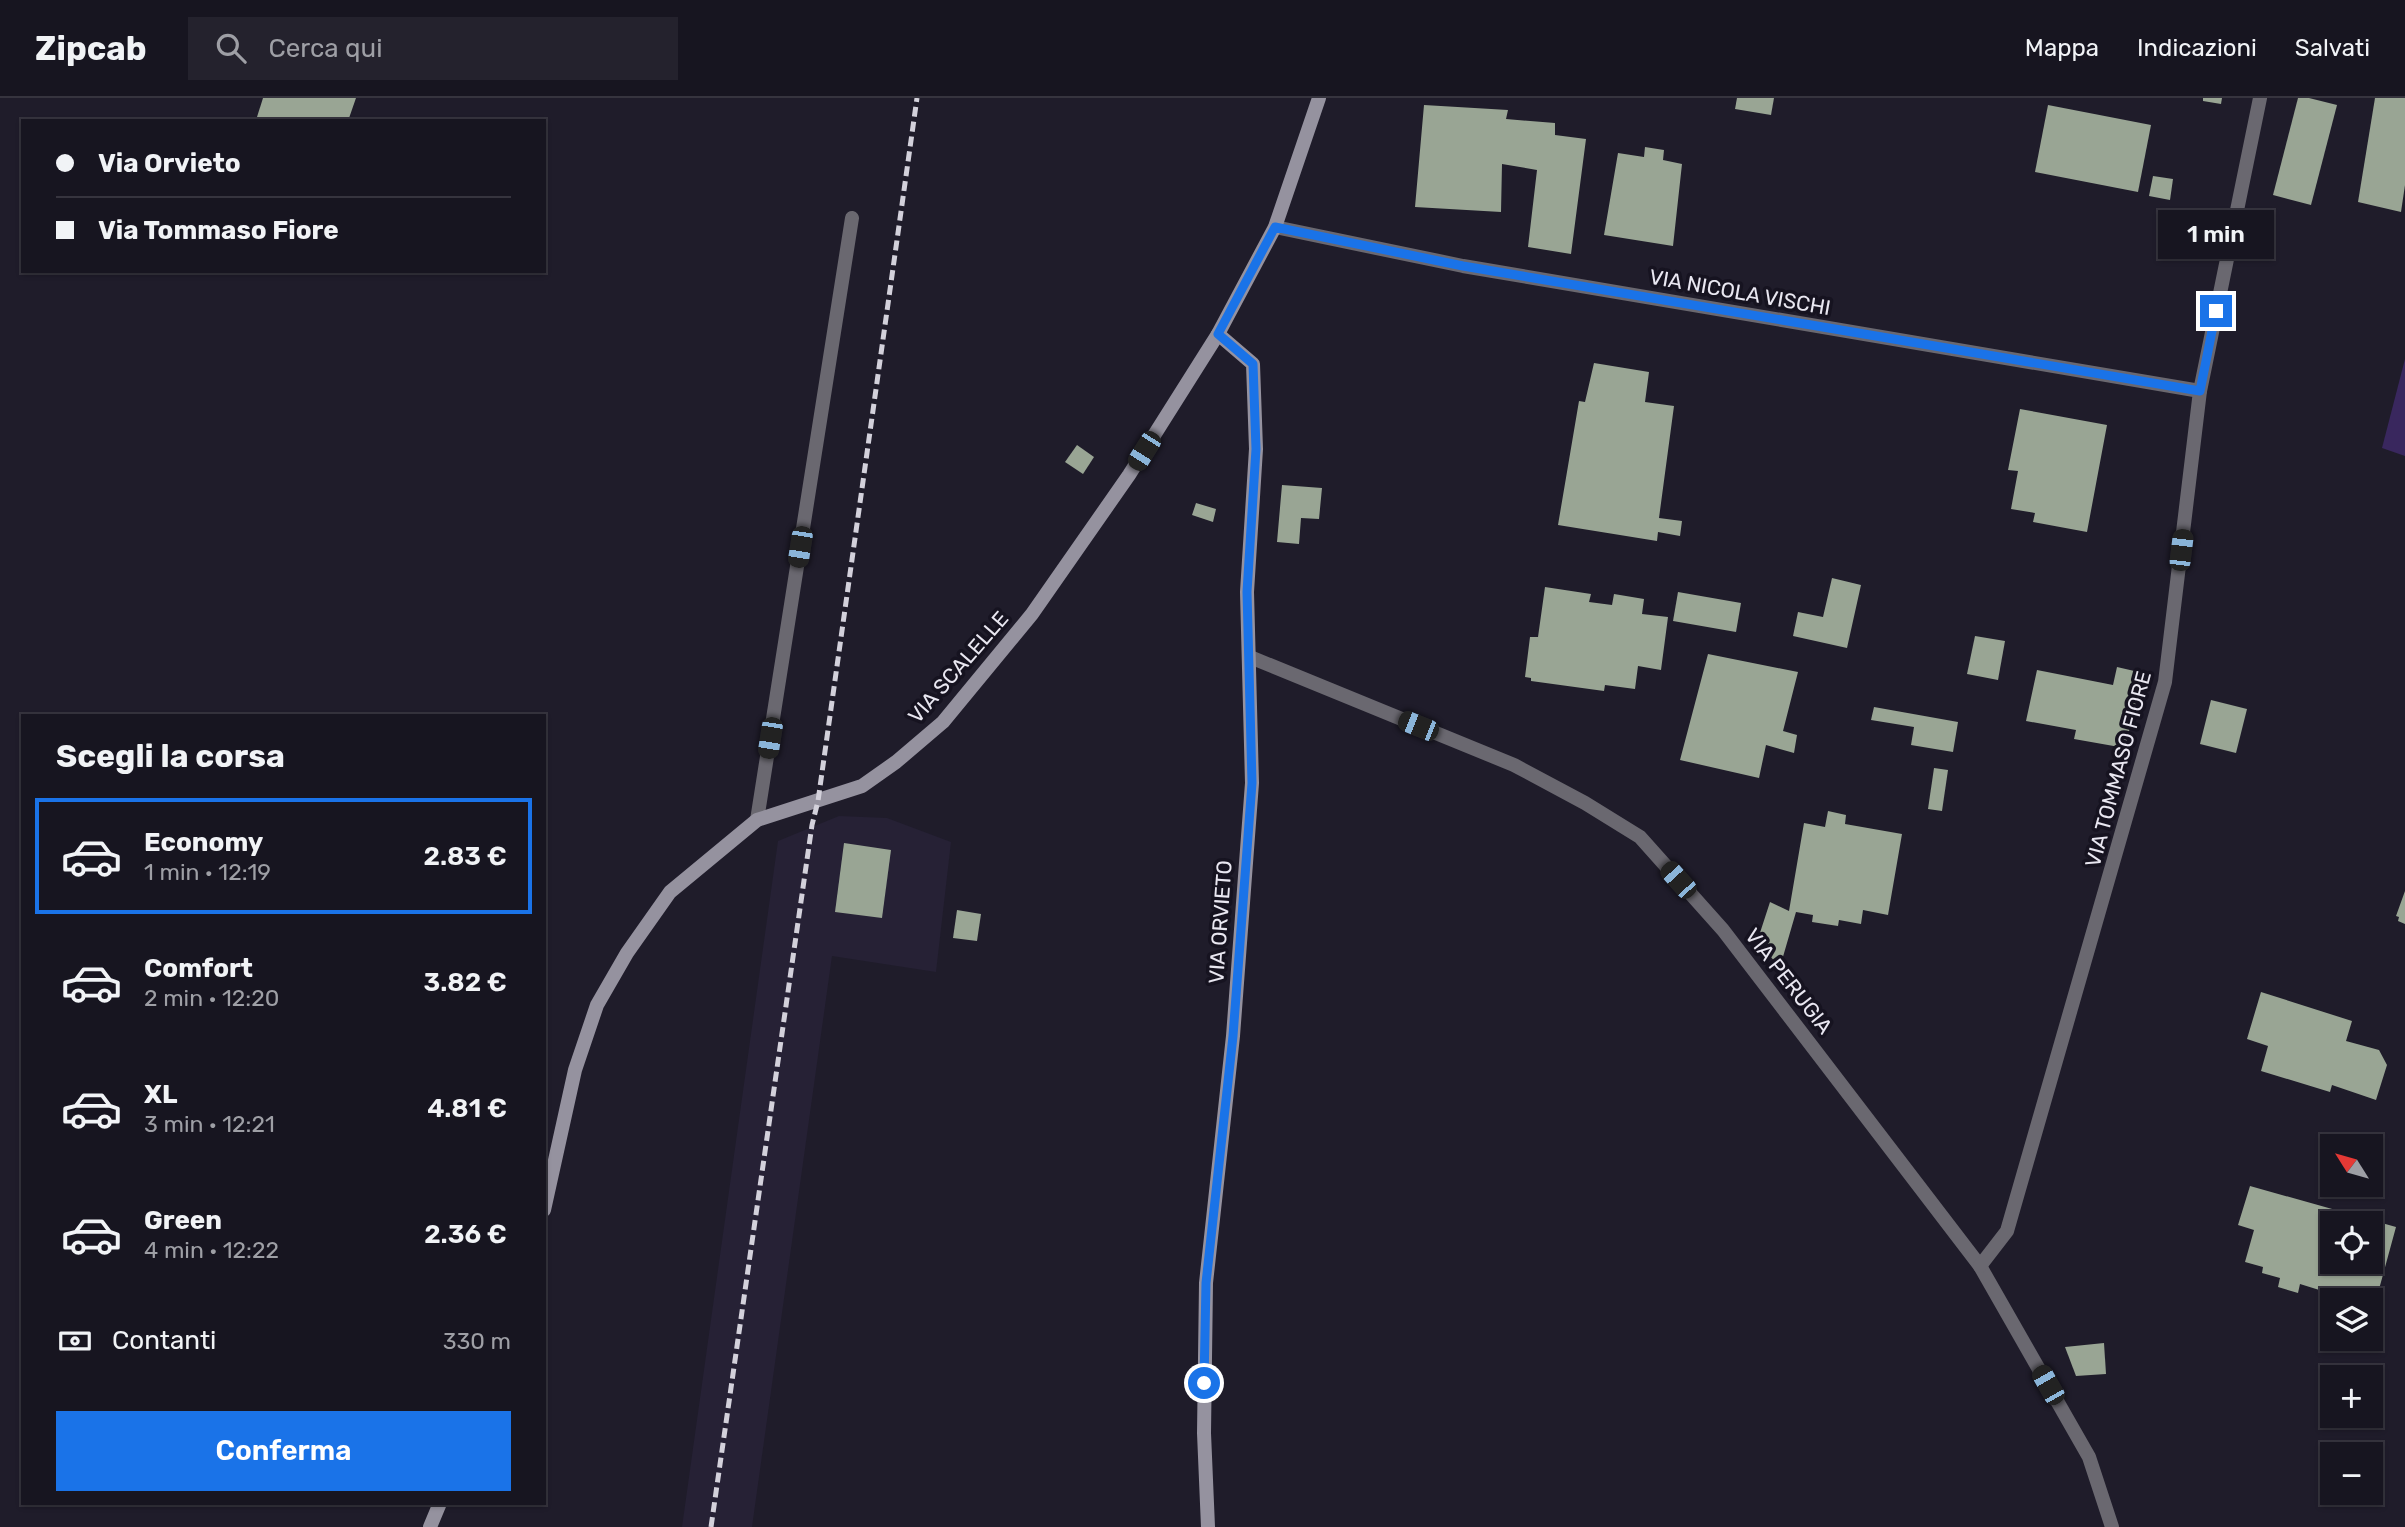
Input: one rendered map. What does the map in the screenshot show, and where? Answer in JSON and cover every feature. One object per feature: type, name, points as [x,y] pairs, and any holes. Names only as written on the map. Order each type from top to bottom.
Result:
[{"type":"main road","name":"VIA SCALELLE","points":[[546,1201],[575,1070],[597,1005],[627,953],[670,892],[757,820],[862,786],[896,762],[943,722],[1032,614],[1129,475],[1218,334],[1275,227],[1319,98]]},
{"type":"main road","name":"VIA ORVIETO","points":[[1208,1527],[1204,1433],[1206,1283],[1233,1036],[1252,783],[1247,592],[1256,449],[1253,364],[1218,334]]},
{"type":"main road","points":[[430,1527],[439,1505]]},
{"type":"street","name":"VIA TOMMASO FIORE","points":[[1980,1266],[2007,1231],[2165,682],[2200,391],[2260,98]]},
{"type":"street","points":[[757,820],[852,218]]},
{"type":"street","name":"VIA NICOLA VISCHI","points":[[1275,227],[1463,266],[2200,391]]},
{"type":"street","name":"VIA PERUGIA","points":[[1250,657],[1514,765],[1585,803],[1640,837],[1723,930],[1980,1266],[2089,1457],[2112,1527]]},
{"type":"shaded area","points":[[2405,359],[2405,456],[2382,448]]},
{"type":"shaded area","points":[[839,816],[887,818],[951,842],[936,972],[832,956],[752,1527],[682,1527],[778,841]]},
{"type":"building","points":[[263,98],[356,98],[349,119],[257,117]]},
{"type":"building","points":[[1737,98],[1774,98],[1771,115],[1735,109]]},
{"type":"building","points":[[2203,98],[2222,98],[2221,104],[2203,101]]},
{"type":"building","points":[[2298,98],[2337,105],[2311,205],[2273,195]]},
{"type":"building","points":[[2375,98],[2405,98],[2405,185],[2401,212],[2358,202]]},
{"type":"building","points":[[1424,105],[1508,110],[1506,119],[1555,123],[1555,135],[1586,139],[1571,254],[1528,247],[1537,170],[1502,164],[1501,212],[1415,207]]},
{"type":"building","points":[[2048,105],[2151,125],[2138,192],[2035,172]]},
{"type":"building","points":[[1645,147],[1664,150],[1663,160],[1682,164],[1673,246],[1604,235],[1618,153],[1644,157]]},
{"type":"building","points":[[2153,176],[2173,179],[2170,200],[2149,196]]},
{"type":"building","points":[[1594,363],[1649,372],[1645,402],[1674,406],[1659,518],[1682,521],[1680,536],[1658,532],[1657,541],[1558,525],[1579,401],[1585,402]]},
{"type":"building","points":[[2020,409],[2107,425],[2087,532],[2033,522],[2035,513],[2011,509],[2018,471],[2008,470]]},
{"type":"building","points":[[1077,445],[1094,457],[1083,474],[1065,462]]},
{"type":"building","points":[[1282,485],[1322,488],[1319,519],[1301,518],[1299,544],[1277,542]]},
{"type":"building","points":[[1196,503],[1216,509],[1213,522],[1192,515]]},
{"type":"building","points":[[1832,578],[1861,585],[1847,648],[1793,636],[1798,612],[1823,617]]},
{"type":"building","points":[[1545,587],[1591,594],[1589,602],[1612,605],[1614,594],[1644,599],[1642,614],[1668,617],[1661,670],[1638,666],[1635,689],[1605,685],[1604,691],[1531,681],[1531,678],[1525,677],[1530,637],[1538,637]]},
{"type":"building","points":[[1678,592],[1741,603],[1736,632],[1673,621]]},
{"type":"building","points":[[1975,636],[2005,641],[1998,680],[1967,674]]},
{"type":"building","points":[[1708,654],[1798,672],[1783,731],[1797,735],[1794,753],[1766,745],[1759,778],[1680,760]]},
{"type":"building","points":[[2117,667],[2143,673],[2125,748],[2074,739],[2076,730],[2026,721],[2037,670],[2113,685]]},
{"type":"building","points":[[2211,700],[2247,709],[2236,753],[2200,744]]},
{"type":"building","points":[[1874,707],[1958,722],[1953,752],[1911,745],[1914,727],[1871,720]]},
{"type":"building","points":[[1934,768],[1948,770],[1942,811],[1928,809]]},
{"type":"building","points":[[1828,811],[1846,815],[1845,824],[1902,834],[1888,915],[1863,910],[1861,924],[1839,920],[1838,926],[1812,922],[1813,915],[1796,912],[1780,967],[1757,942],[1770,902],[1789,911],[1804,823],[1825,827]]},
{"type":"building","points":[[844,843],[891,850],[882,918],[835,912]]},
{"type":"building","points":[[2405,891],[2405,924],[2398,921],[2399,917],[2396,916]]},
{"type":"building","points":[[957,910],[981,914],[977,941],[953,938]]},
{"type":"building","points":[[2261,992],[2352,1021],[2346,1041],[2379,1050],[2387,1065],[2376,1100],[2332,1085],[2330,1092],[2261,1071],[2268,1046],[2247,1039]]},
{"type":"building","points":[[2250,1186],[2339,1211],[2320,1211],[2320,1274],[2383,1274],[2383,1223],[2396,1227],[2379,1288],[2320,1288],[2320,1290],[2300,1284],[2298,1293],[2278,1287],[2280,1278],[2262,1273],[2263,1267],[2245,1262],[2254,1230],[2238,1225]]},
{"type":"building","points":[[2104,1343],[2106,1374],[2076,1376],[2065,1347]]},
{"type":"railway","points":[[711,1527],[812,825],[818,801],[917,98]]},
{"type":"route","points":[[1204,1383],[1206,1283],[1233,1036],[1252,783],[1247,592],[1256,449],[1253,364],[1218,334],[1275,227],[1463,266],[2200,391],[2216,311]]}]
